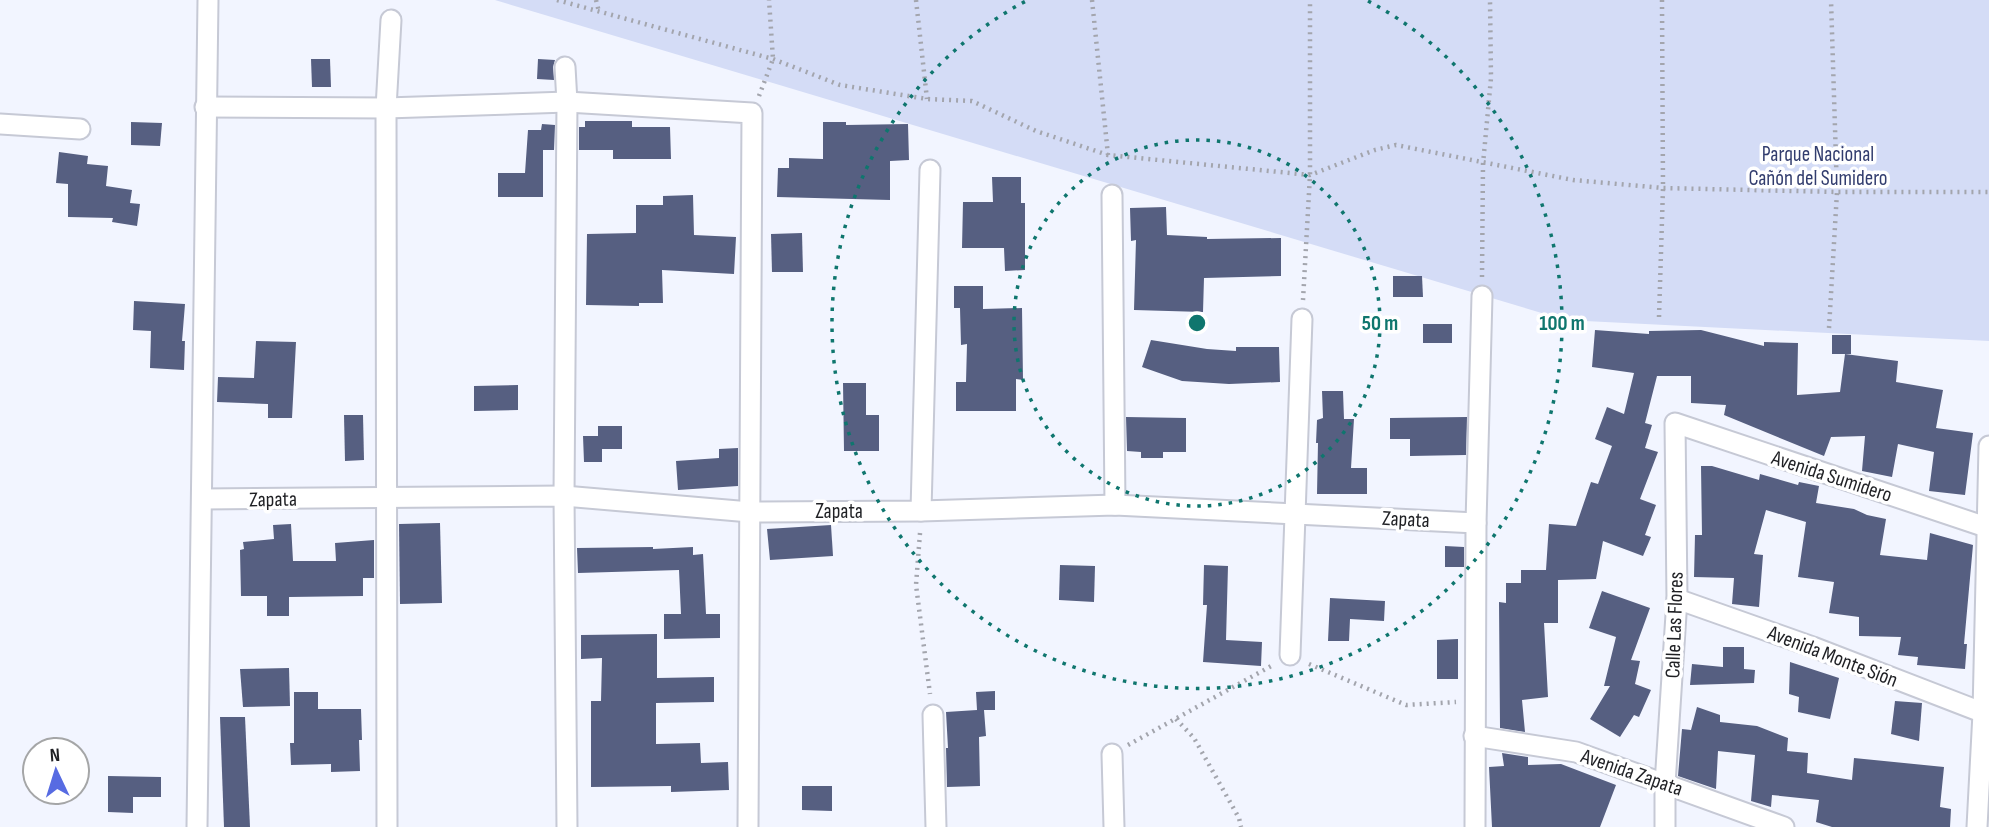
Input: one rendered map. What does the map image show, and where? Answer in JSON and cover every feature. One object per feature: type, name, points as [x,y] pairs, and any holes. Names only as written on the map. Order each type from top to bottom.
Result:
[{"type":"street","points":[[197,827],[208,0]]},
{"type":"street","points":[[387,827],[386,108],[391,20]]},
{"type":"street","points":[[565,67],[564,496],[567,827]]},
{"type":"street","points":[[205,107],[386,108],[567,102],[752,113],[748,827]]},
{"type":"street","points":[[0,124],[80,128]]},
{"type":"street","points":[[921,511],[930,170]]},
{"type":"street","points":[[1112,195],[1115,505]]},
{"type":"street","points":[[1475,827],[1476,523],[1482,296]]},
{"type":"street","points":[[1290,655],[1302,319]]},
{"type":"street","name":"Avenida Sumidero","points":[[1675,423],[1988,528]]},
{"type":"street","name":"Calle Las Flores","points":[[1665,827],[1665,784],[1677,598],[1675,423]]},
{"type":"street","points":[[1977,827],[1986,714],[1989,446]]},
{"type":"street","name":"Zapata","points":[[203,499],[564,496],[750,512],[921,511],[1115,505],[1476,523]]},
{"type":"street","name":"Avenida Monte Sión","points":[[1677,598],[1986,714]]},
{"type":"street","points":[[933,715],[936,827]]},
{"type":"street","name":"Avenida Zapata","points":[[1474,736],[1576,752],[1784,827]]},
{"type":"street","points":[[1112,754],[1114,827]]},
{"type":"path","points":[[557,0],[773,59],[840,85],[927,99],[972,101],[1036,131],[1108,155],[1310,175],[1374,150],[1396,145],[1573,180],[1663,188],[1989,192]]},
{"type":"path","points":[[596,0],[599,12]]},
{"type":"path","points":[[752,113],[773,59],[769,0]]},
{"type":"path","points":[[916,0],[927,99]]},
{"type":"path","points":[[1092,0],[1108,155]]},
{"type":"path","points":[[1302,319],[1310,175],[1310,0]]},
{"type":"path","points":[[1482,296],[1483,164],[1491,78],[1490,0]]},
{"type":"path","points":[[1658,317],[1663,188],[1662,0]]},
{"type":"path","points":[[1829,328],[1837,192],[1831,0]]},
{"type":"path","points":[[921,511],[916,585],[933,715]]},
{"type":"path","points":[[1112,754],[1290,655],[1405,705],[1474,701]]},
{"type":"path","points":[[1176,719],[1194,738],[1239,818],[1241,827]]},
{"type":"green space","name":"Parque Nacional Cañón del Sumidero","points":[[495,0],[1989,0],[1989,341],[1565,320]]},
{"type":"building","points":[[311,59],[330,59],[331,87],[312,87]]},
{"type":"building","points":[[538,59],[555,60],[554,80],[537,79]]},
{"type":"building","points":[[585,121],[632,121],[632,127],[670,127],[671,159],[613,159],[613,150],[579,150],[579,127],[585,127]]},
{"type":"building","points":[[131,122],[162,123],[160,146],[131,145]]},
{"type":"building","points":[[823,122],[846,122],[846,125],[908,124],[909,160],[890,161],[890,200],[777,197],[778,168],[789,168],[789,158],[823,159]]},
{"type":"building","points":[[542,124],[555,125],[554,150],[543,150],[543,197],[498,197],[498,173],[525,173],[528,130],[541,130]]},
{"type":"building","points":[[59,152],[88,156],[87,164],[108,166],[106,186],[132,190],[130,203],[140,204],[137,226],[112,222],[113,218],[68,217],[68,184],[56,183]]},
{"type":"building","points":[[992,177],[1021,177],[1021,203],[1025,203],[1025,270],[1005,271],[1004,248],[962,248],[963,202],[993,202]]},
{"type":"building","points":[[693,195],[694,235],[736,237],[734,274],[662,270],[663,303],[639,303],[639,306],[586,305],[587,234],[636,233],[636,205],[663,205],[663,196]]},
{"type":"building","points":[[1166,207],[1167,235],[1207,239],[1281,238],[1281,276],[1204,278],[1203,312],[1134,310],[1136,240],[1131,241],[1130,208]]},
{"type":"building","points":[[802,233],[803,272],[772,272],[771,234]]},
{"type":"building","points":[[1393,276],[1422,276],[1423,297],[1393,297]]},
{"type":"building","points":[[954,286],[983,286],[983,309],[1022,308],[1023,380],[1016,379],[1016,411],[956,411],[956,382],[966,382],[967,344],[961,345],[960,308],[954,308]]},
{"type":"building","points":[[134,301],[185,304],[182,341],[185,341],[184,370],[150,368],[151,331],[133,330]]},
{"type":"building","points":[[1423,324],[1452,324],[1452,343],[1423,343]]},
{"type":"building","points":[[1595,330],[1649,334],[1649,331],[1701,330],[1764,346],[1764,342],[1798,343],[1797,395],[1840,392],[1845,354],[1898,361],[1896,382],[1943,390],[1936,428],[1973,433],[1965,495],[1929,491],[1934,452],[1898,444],[1892,477],[1862,471],[1865,436],[1831,437],[1824,456],[1724,415],[1726,405],[1691,403],[1691,376],[1657,376],[1645,423],[1652,425],[1645,448],[1658,452],[1640,499],[1656,505],[1645,535],[1651,537],[1643,556],[1603,541],[1596,579],[1558,580],[1558,623],[1544,623],[1548,697],[1522,700],[1525,732],[1500,728],[1499,602],[1506,603],[1506,583],[1521,583],[1521,570],[1546,570],[1549,524],[1576,526],[1591,482],[1598,484],[1612,446],[1595,439],[1607,407],[1624,414],[1634,373],[1592,367]]},
{"type":"building","points":[[1832,335],[1851,335],[1851,354],[1832,354]]},
{"type":"building","points":[[1151,340],[1236,351],[1236,347],[1279,347],[1280,382],[1229,384],[1182,381],[1142,367]]},
{"type":"building","points":[[256,341],[296,342],[292,418],[268,418],[268,404],[217,402],[218,377],[254,378]]},
{"type":"building","points":[[843,383],[866,383],[866,415],[879,415],[879,451],[844,451]]},
{"type":"building","points":[[518,385],[518,410],[474,411],[474,386]]},
{"type":"building","points":[[1322,391],[1343,391],[1344,419],[1354,419],[1351,468],[1367,468],[1367,494],[1317,494],[1317,420],[1323,418]]},
{"type":"building","points":[[344,415],[363,415],[364,460],[345,461]]},
{"type":"building","points":[[1126,417],[1186,418],[1186,452],[1163,452],[1163,458],[1141,458],[1141,452],[1127,451]]},
{"type":"building","points":[[1467,417],[1466,455],[1410,456],[1410,439],[1390,439],[1390,418]]},
{"type":"building","points":[[598,426],[622,426],[622,449],[602,449],[602,462],[584,462],[583,436],[598,436]]},
{"type":"building","points":[[738,448],[738,486],[678,490],[676,461],[719,458],[719,449]]},
{"type":"building","points":[[1701,466],[1712,466],[1759,480],[1760,474],[1798,485],[1799,482],[1819,486],[1816,503],[1854,509],[1886,519],[1880,555],[1927,560],[1930,533],[1973,545],[1964,644],[1967,644],[1965,669],[1917,665],[1918,657],[1898,655],[1901,637],[1859,636],[1859,617],[1829,613],[1834,582],[1798,577],[1806,522],[1766,510],[1754,554],[1763,555],[1759,607],[1732,604],[1734,578],[1694,577],[1695,535],[1702,535]]},
{"type":"building","points":[[440,523],[442,603],[400,604],[399,524]]},
{"type":"building","points":[[291,524],[293,561],[336,561],[335,543],[374,540],[374,578],[363,578],[363,596],[289,597],[289,616],[267,616],[267,596],[241,596],[240,550],[244,549],[243,542],[274,539],[273,525]]},
{"type":"building","points":[[831,525],[833,556],[770,560],[767,529]]},
{"type":"building","points":[[1445,546],[1464,547],[1464,567],[1445,567]]},
{"type":"building","points":[[693,547],[693,555],[703,554],[706,614],[720,614],[720,638],[664,639],[664,614],[681,614],[679,570],[578,573],[577,548]]},
{"type":"building","points":[[1060,565],[1095,566],[1094,602],[1059,600]]},
{"type":"building","points":[[1204,565],[1228,566],[1226,640],[1262,642],[1261,666],[1203,662],[1207,605],[1203,605]]},
{"type":"building","points":[[1602,591],[1650,608],[1631,660],[1640,661],[1635,684],[1651,690],[1639,717],[1634,715],[1620,737],[1590,719],[1610,686],[1604,686],[1616,637],[1589,628]]},
{"type":"building","points":[[1330,598],[1385,601],[1384,621],[1350,619],[1349,641],[1328,641]]},
{"type":"building","points":[[657,634],[657,678],[714,677],[714,702],[656,703],[656,744],[700,743],[701,763],[728,762],[729,790],[671,792],[671,786],[591,787],[591,701],[601,701],[602,658],[581,659],[581,635]]},
{"type":"building","points":[[1458,639],[1458,679],[1437,679],[1437,640]]},
{"type":"building","points":[[1723,647],[1744,647],[1744,669],[1755,670],[1754,683],[1690,685],[1692,664],[1723,667]]},
{"type":"building","points":[[1790,662],[1839,678],[1830,719],[1798,712],[1799,697],[1789,694]]},
{"type":"building","points":[[289,668],[290,706],[243,707],[240,669]]},
{"type":"building","points":[[995,691],[995,710],[984,710],[986,736],[979,737],[980,786],[947,787],[946,712],[977,710],[976,692]]},
{"type":"building","points":[[294,692],[318,692],[318,709],[361,709],[360,771],[331,772],[331,764],[291,765]]},
{"type":"building","points":[[1895,701],[1922,703],[1919,741],[1891,734]]},
{"type":"building","points":[[1697,707],[1720,715],[1720,722],[1757,726],[1788,738],[1787,751],[1808,753],[1807,773],[1852,780],[1854,758],[1944,767],[1940,807],[1951,809],[1950,827],[1832,827],[1816,822],[1819,800],[1772,795],[1771,807],[1751,801],[1755,755],[1718,751],[1716,789],[1678,776],[1682,729],[1691,730]]},
{"type":"building","points":[[220,717],[245,717],[250,827],[224,827]]},
{"type":"building","points":[[1502,753],[1528,757],[1528,765],[1561,764],[1616,785],[1600,827],[1492,827],[1489,767],[1504,766]]},
{"type":"building","points":[[108,776],[161,777],[161,797],[133,797],[133,813],[108,812]]},
{"type":"building","points":[[802,786],[832,786],[832,811],[802,810]]}]
